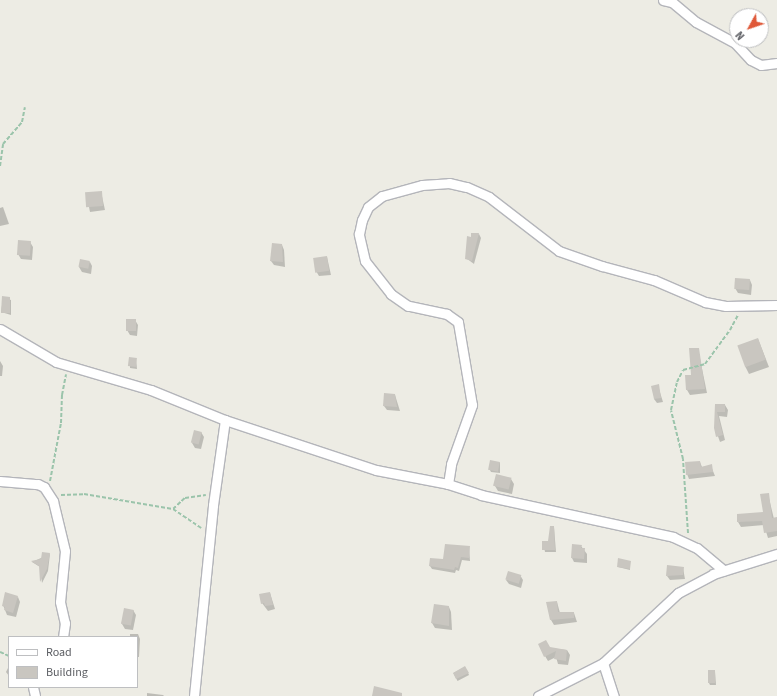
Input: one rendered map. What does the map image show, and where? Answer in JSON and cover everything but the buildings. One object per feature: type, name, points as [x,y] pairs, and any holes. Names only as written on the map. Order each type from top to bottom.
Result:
[{"type":"street","points":[[663,0],[672,2],[696,22],[735,43],[751,60],[761,65],[777,63]]},
{"type":"street","points":[[448,484],[451,464],[472,405],[458,322],[448,314],[408,306],[392,294],[365,261],[359,234],[362,220],[368,207],[382,196],[422,185],[449,183],[467,187],[489,197],[559,251],[602,266],[654,280],[705,302],[742,306],[777,305]]},
{"type":"street","points":[[0,329],[68,366],[151,390],[225,420],[376,470],[448,484],[481,495],[654,532],[688,543],[708,556],[724,571]]},
{"type":"street","points":[[194,696],[210,536],[225,420]]},
{"type":"street","points":[[0,481],[38,484],[48,494],[65,551],[60,602],[65,623],[63,636]]},
{"type":"street","points":[[538,696],[604,663],[678,593],[713,574],[777,554]]},
{"type":"street","points":[[604,663],[614,696]]},
{"type":"path","points":[[0,166],[3,144],[22,122],[25,107]]},
{"type":"path","points":[[688,543],[683,459],[671,410],[677,382],[683,370],[705,364],[730,330],[742,306]]},
{"type":"path","points":[[68,366],[62,395],[63,414],[56,441],[55,464],[48,494],[84,494],[173,509],[190,519],[210,536]]},
{"type":"path","points":[[173,509],[185,498],[215,492]]}]
